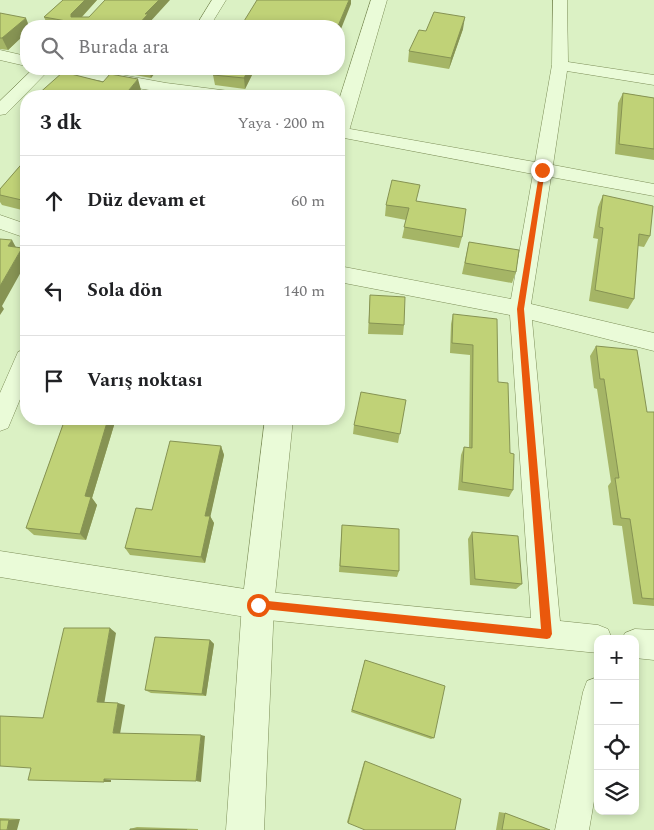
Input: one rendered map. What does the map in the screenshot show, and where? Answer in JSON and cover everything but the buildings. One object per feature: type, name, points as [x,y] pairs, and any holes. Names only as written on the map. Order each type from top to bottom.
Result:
[{"type":"street","points":[[206,20],[218,0]]},
{"type":"street","points":[[345,102],[379,0]]},
{"type":"street","points":[[547,634],[520,309],[560,65],[560,0]]},
{"type":"street","points":[[0,55],[20,60]]},
{"type":"street","points":[[560,65],[654,80]]},
{"type":"street","points":[[20,90],[36,75]]},
{"type":"street","points":[[99,75],[188,90]]},
{"type":"street","points":[[0,110],[20,90]]},
{"type":"street","points":[[345,133],[654,190]]},
{"type":"street","points":[[0,222],[20,228]]},
{"type":"street","points":[[345,275],[520,309],[654,342]]},
{"type":"street","points":[[0,421],[20,373]]},
{"type":"street","points":[[245,830],[258,605],[278,425]]},
{"type":"street","points":[[0,564],[258,605],[594,639]]},
{"type":"street","points":[[639,643],[654,645]]},
{"type":"street","points":[[572,830],[594,713]]},
{"type":"route","points":[[258,605],[547,634],[520,309],[542,170]]}]
